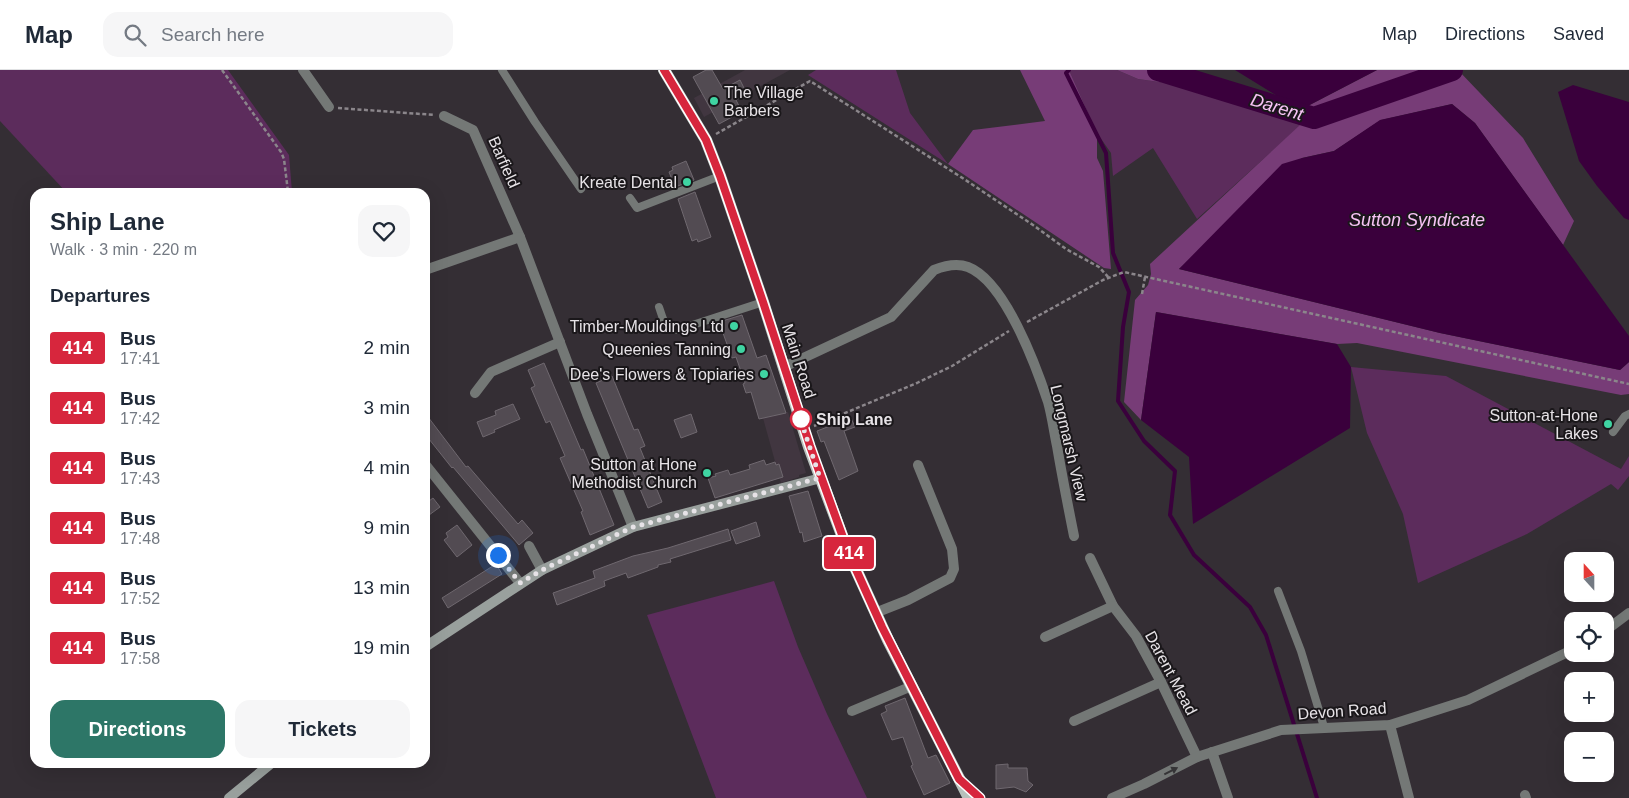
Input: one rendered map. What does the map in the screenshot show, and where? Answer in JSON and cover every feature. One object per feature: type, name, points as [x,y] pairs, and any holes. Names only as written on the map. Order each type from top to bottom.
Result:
[{"type":"main road","name":"Main Road","points":[[664,70],[706,140],[720,176],[820,478],[849,554],[876,613],[968,798]]},
{"type":"street","points":[[303,70],[329,107]]},
{"type":"street","name":"Barfield","points":[[444,116],[473,130],[520,237],[633,527]]},
{"type":"street","points":[[430,268],[520,237]]},
{"type":"street","name":"Longmarsh View","points":[[784,367],[891,317],[934,270],[944,266],[967,267],[986,280],[997,292],[1025,342],[1048,403],[1074,536]]},
{"type":"street","points":[[475,393],[491,372],[560,342]]},
{"type":"street","points":[[876,613],[908,600],[950,578],[954,569],[952,549],[918,465]]},
{"type":"street","points":[[430,474],[520,583]]},
{"type":"street","points":[[430,644],[542,570],[633,527],[820,478]]},
{"type":"street","points":[[529,546],[542,570]]},
{"type":"street","name":"Darent Mead","points":[[1090,558],[1114,606],[1136,636],[1161,682],[1197,757]]},
{"type":"street","points":[[1045,637],[1114,606]]},
{"type":"street","points":[[1614,625],[1629,614]]},
{"type":"street","name":"Devon Road","points":[[1112,798],[1197,757],[1281,730],[1390,725],[1468,700],[1564,654]]},
{"type":"street","points":[[1074,721],[1161,682]]},
{"type":"street","points":[[852,711],[912,686]]},
{"type":"street","points":[[1390,725],[1409,798]]},
{"type":"street","points":[[1212,752],[1228,798]]},
{"type":"street","points":[[230,798],[266,768]]},
{"type":"street","points":[[959,779],[980,798]]},
{"type":"lane","points":[[502,70],[534,122],[581,189]]},
{"type":"lane","points":[[630,198],[637,208],[720,176]]},
{"type":"lane","points":[[659,307],[668,328],[677,330],[763,302]]},
{"type":"lane","points":[[1613,432],[1625,416],[1629,414]]},
{"type":"lane","points":[[1278,591],[1301,651],[1321,727]]},
{"type":"path","points":[[222,70],[282,152],[288,188]]},
{"type":"path","points":[[706,140],[810,81],[995,200],[1066,249],[1099,267],[1110,277]]},
{"type":"path","points":[[329,107],[444,116]]},
{"type":"path","points":[[804,430],[917,383],[952,366],[1018,327],[1110,277],[1124,272],[1629,384]]},
{"type":"path","points":[[1142,294],[1145,277]]},
{"type":"shaded area","points":[[0,70],[228,70],[289,155],[292,188],[62,188],[0,121]]},
{"type":"shaded area","points":[[745,70],[790,70],[704,117],[694,98]]},
{"type":"shaded area","points":[[816,70],[896,70],[910,113],[948,164],[808,75]]},
{"type":"shaded area","points":[[1020,70],[1069,70],[1097,133],[1097,158],[1103,171],[1111,269],[1104,268],[948,164],[973,130],[1045,121]]},
{"type":"shaded area","points":[[1069,70],[1117,70],[1138,79],[1180,85],[1301,125],[1197,219],[1153,148],[1113,176],[1111,153],[1097,133]]},
{"type":"shaded area","points":[[1117,70],[1184,70],[1180,85],[1138,79]]},
{"type":"shaded area","points":[[1377,70],[1458,70],[1523,138],[1574,221],[1563,245],[1475,123],[1452,104],[1381,120],[1334,151],[1302,158],[1179,269],[1440,333],[1620,370],[1629,362],[1629,394],[1621,395],[1357,343],[1337,344],[1156,312],[1141,420],[1124,402],[1135,300],[1148,285],[1151,274],[1150,264],[1300,125],[1300,110]]},
{"type":"shaded area","points":[[1351,367],[1446,376],[1621,469],[1629,456],[1629,476],[1618,490],[1611,484],[1527,534],[1418,583],[1403,514],[1367,433]]},
{"type":"shaded area","points":[[788,412],[806,473],[781,483],[763,418]]},
{"type":"shaded area","points":[[774,581],[798,647],[867,798],[716,798],[647,615]]},
{"type":"water","points":[[1235,70],[1377,70],[1300,110]]},
{"type":"water","points":[[1573,85],[1629,102],[1629,220],[1624,218],[1579,161],[1558,92]]},
{"type":"water","name":"Sutton Syndicate","points":[[1452,104],[1475,123],[1629,336],[1629,362],[1620,370],[1440,333],[1179,269],[1282,164],[1334,151],[1380,120]]},
{"type":"water","points":[[1156,312],[1337,344],[1351,367],[1350,428],[1193,524],[1189,457],[1141,420]]},
{"type":"building","points":[[706,70],[712,70],[723,89],[740,80],[747,94],[736,100],[740,108],[730,114],[732,117],[719,124],[693,77]]},
{"type":"building","points":[[686,161],[694,180],[675,187],[669,172],[673,170],[672,167]]},
{"type":"building","points":[[695,192],[711,237],[698,242],[697,239],[692,241],[678,199]]},
{"type":"building","points":[[742,315],[757,358],[766,355],[786,413],[759,419],[751,392],[746,393],[743,384],[745,383],[736,357],[732,358],[719,322]]},
{"type":"building","points":[[544,363],[581,450],[583,449],[614,525],[590,535],[581,512],[583,511],[560,458],[565,456],[550,421],[546,423],[531,388],[535,386],[528,370]]},
{"type":"building","points":[[612,376],[634,430],[638,429],[645,446],[640,448],[662,502],[648,508],[596,383]]},
{"type":"building","points":[[513,404],[520,419],[483,437],[477,422],[496,415],[495,411]]},
{"type":"building","points":[[691,414],[697,432],[681,438],[674,420]]},
{"type":"building","points":[[851,418],[855,427],[844,431],[858,471],[839,480],[824,441],[821,442],[817,431]]},
{"type":"building","points":[[430,420],[466,467],[468,466],[518,524],[522,520],[533,533],[519,545],[430,440]]},
{"type":"building","points":[[764,460],[766,465],[775,462],[776,465],[779,464],[783,477],[715,498],[708,478],[728,470],[730,475],[750,469],[749,465]]},
{"type":"building","points":[[808,491],[822,536],[804,542],[789,496]]},
{"type":"building","points":[[433,498],[440,507],[430,514],[430,500]]},
{"type":"building","points":[[756,522],[760,536],[736,544],[731,531]]},
{"type":"building","points":[[457,525],[472,545],[457,557],[444,540],[448,537],[446,533]]},
{"type":"building","points":[[728,529],[731,540],[670,559],[671,562],[658,565],[658,567],[628,578],[626,573],[604,581],[605,586],[557,605],[553,593],[595,578],[593,571],[633,556],[668,548]]},
{"type":"building","points":[[496,564],[502,574],[448,608],[442,598]]},
{"type":"building","points":[[905,698],[928,758],[936,755],[950,783],[924,795],[911,766],[913,765],[903,737],[892,740],[881,714],[887,711],[885,706]]},
{"type":"building","points":[[1008,764],[1008,768],[1027,768],[1028,781],[1033,785],[1026,792],[1014,787],[996,789],[996,765]]},
{"type":"waterway","points":[[1069,70],[1066,73],[1106,153],[1113,253],[1129,292],[1123,327],[1118,401],[1144,441],[1175,471],[1170,515],[1194,555],[1250,607],[1266,635],[1317,798]]},
{"type":"waterway","name":"Darent","points":[[1158,70],[1314,118],[1452,70]]},
{"type":"bus line","name":"414","points":[[664,70],[706,140],[720,176],[820,478],[849,554],[882,627],[959,779],[980,798]]},
{"type":"place","name":"The Village Barbers","points":[[714,101]]},
{"type":"place","name":"Kreate Dental","points":[[687,182]]},
{"type":"place","name":"Timber-Mouldings Ltd","points":[[734,326]]},
{"type":"place","name":"Queenies Tanning","points":[[741,349]]},
{"type":"place","name":"Dee's Flowers & Topiaries","points":[[764,374]]},
{"type":"place","name":"Ship Lane","points":[[801,419]]},
{"type":"place","name":"Sutton-at-Hone Lakes","points":[[1608,424]]},
{"type":"place","name":"Sutton at Hone Methodist Church","points":[[707,473]]},
{"type":"route","points":[[498,555],[520,583],[542,570],[633,527],[820,478],[801,419]]}]
